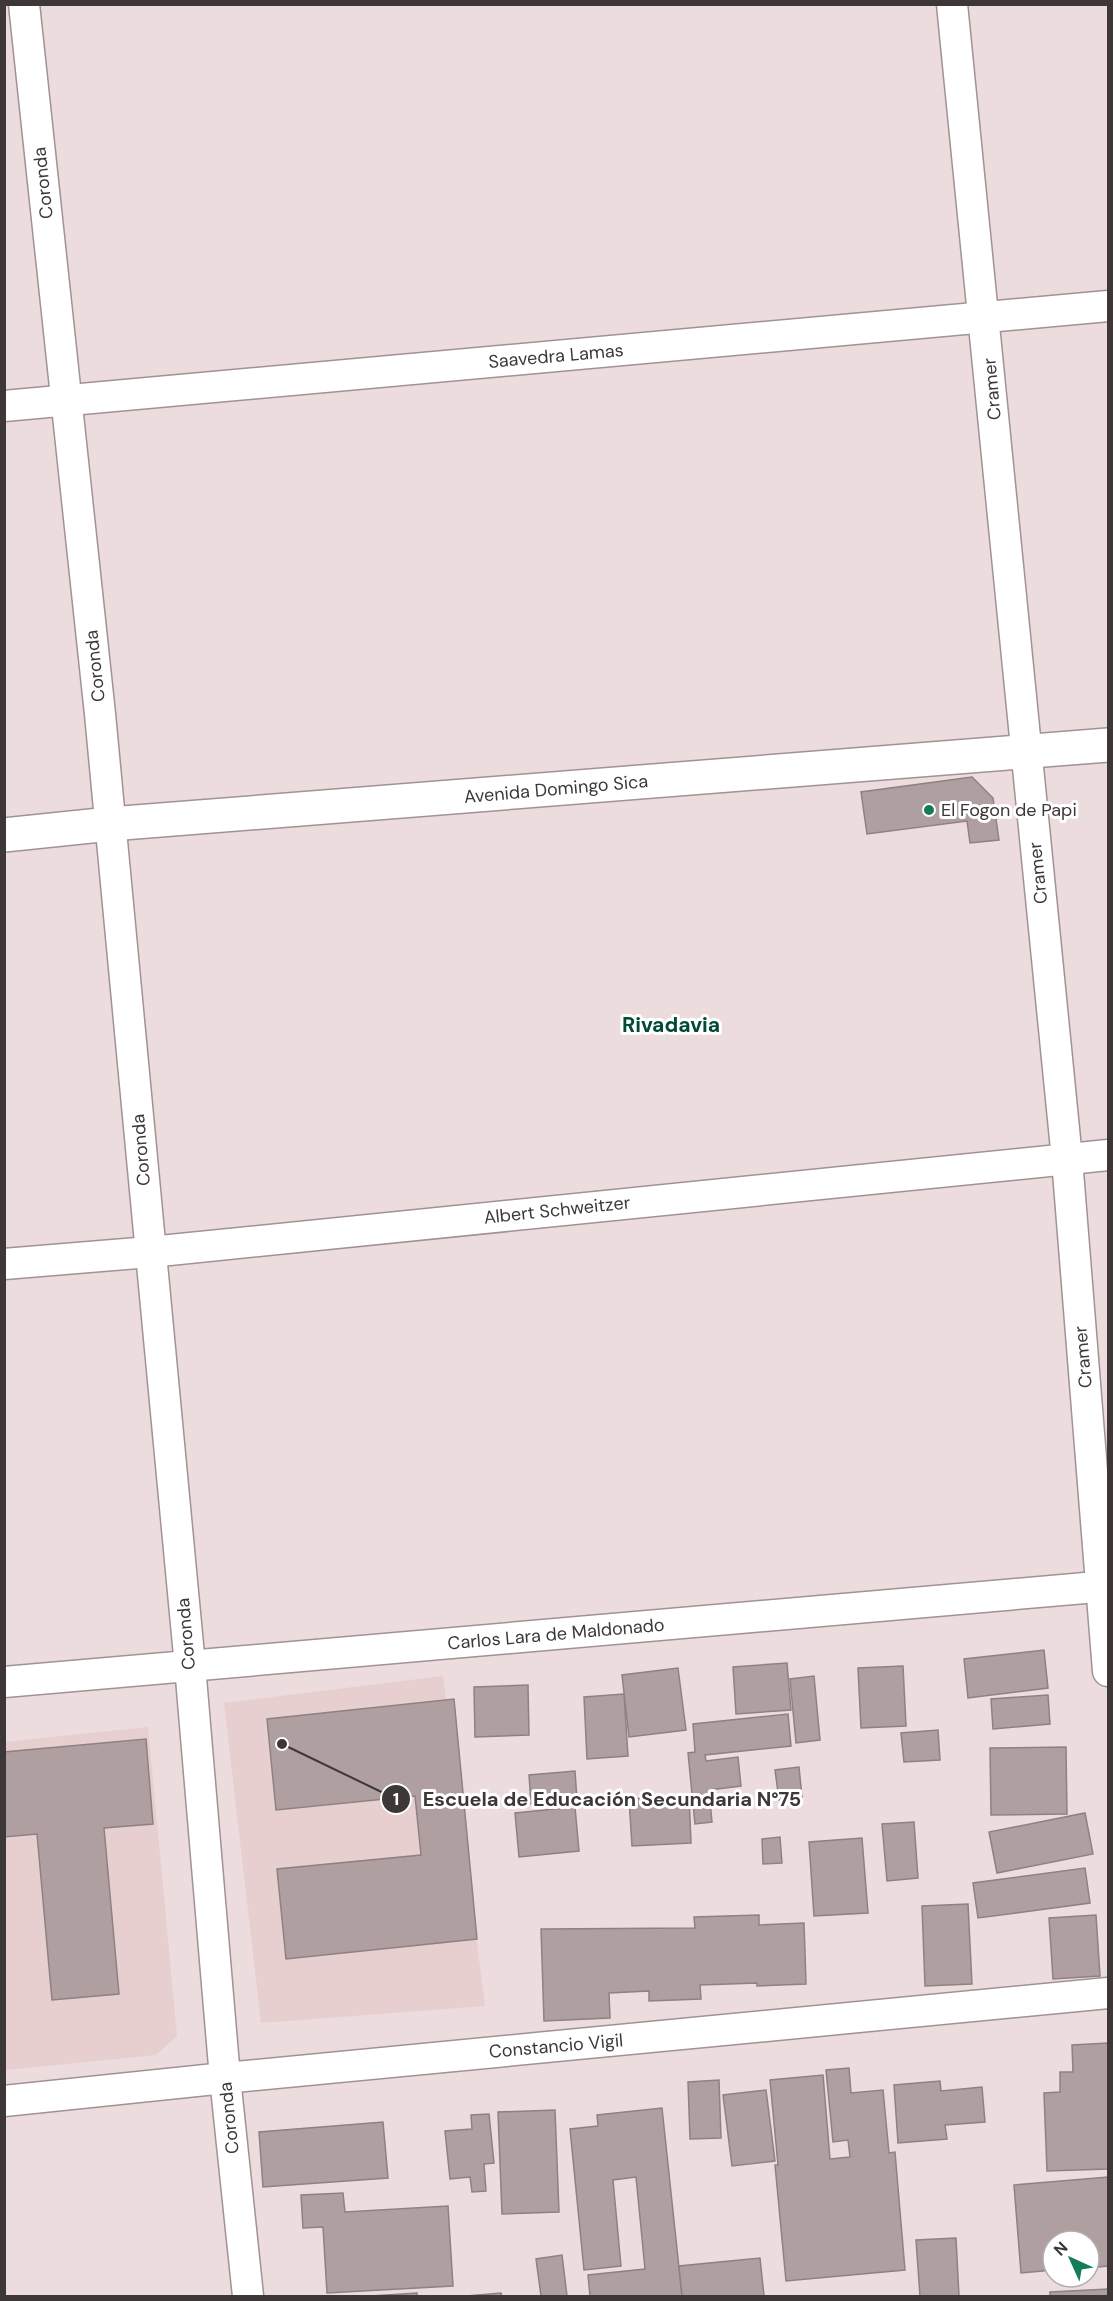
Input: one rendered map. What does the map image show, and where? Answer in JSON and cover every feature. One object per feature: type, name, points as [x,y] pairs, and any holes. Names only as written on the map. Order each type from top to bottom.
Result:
[{"type":"street","name":"Coronda","points":[[24,4],[110,824],[190,1666],[225,2078],[248,2296]]},
{"type":"street","name":"Cramer","points":[[952,4],[985,317],[1025,752],[1067,1159],[1105,1586],[1108,1671]]},
{"type":"street","name":"Saavedra Lamas","points":[[4,406],[1108,306]]},
{"type":"street","name":"Avenida Domingo Sica","points":[[4,835],[110,824],[1108,745]]},
{"type":"street","name":"Albert Schweitzer","points":[[4,1264],[150,1252],[1108,1155]]},
{"type":"street","name":"Carlos Lara de Maldonado","points":[[4,1682],[1105,1586]]},
{"type":"street","name":"Constancio Vigil","points":[[4,2101],[1108,1993]]},
{"type":"shaded area","points":[[443,1676],[485,2006],[261,2023],[224,1703]]},
{"type":"shaded area","points":[[148,1727],[177,2036],[156,2055],[5,2070],[5,1742]]},
{"type":"building","name":"El Fogon de Papi","points":[[972,777],[993,798],[999,840],[970,843],[967,821],[867,834],[861,792]]},
{"type":"building","points":[[1044,1650],[1048,1688],[968,1698],[964,1659]]},
{"type":"building","points":[[787,1663],[791,1710],[736,1714],[733,1667]]},
{"type":"building","points":[[903,1666],[906,1726],[861,1728],[858,1668]]},
{"type":"building","points":[[678,1668],[686,1730],[629,1737],[622,1675]]},
{"type":"building","points":[[814,1676],[820,1740],[796,1743],[790,1679]]},
{"type":"building","points":[[528,1685],[529,1735],[475,1737],[474,1687]]},
{"type":"building","points":[[624,1694],[628,1756],[587,1759],[584,1697]]},
{"type":"building","points":[[1048,1695],[1050,1724],[993,1729],[991,1699]]},
{"type":"building","points":[[454,1699],[477,1939],[286,1959],[277,1869],[421,1855],[415,1796],[276,1810],[267,1719]]},
{"type":"building","points":[[788,1714],[791,1746],[705,1755],[706,1761],[738,1757],[741,1786],[709,1790],[712,1822],[695,1824],[688,1753],[695,1752],[693,1724]]},
{"type":"building","points":[[938,1730],[940,1760],[904,1762],[901,1733]]},
{"type":"building","points":[[146,1739],[153,1824],[104,1828],[119,1994],[52,2000],[37,1834],[4,1837],[4,1752]]},
{"type":"building","points":[[1066,1747],[1067,1814],[991,1815],[990,1748]]},
{"type":"building","points":[[799,1767],[802,1797],[779,1800],[775,1770]]},
{"type":"building","points":[[575,1771],[577,1800],[531,1804],[529,1775]]},
{"type":"building","points":[[689,1795],[691,1843],[632,1846],[629,1799]]},
{"type":"building","points":[[575,1807],[579,1851],[519,1857],[515,1813]]},
{"type":"building","points":[[1085,1813],[1093,1854],[997,1873],[989,1832]]},
{"type":"building","points":[[914,1822],[918,1878],[887,1881],[882,1824]]},
{"type":"building","points":[[780,1837],[782,1863],[763,1864],[762,1839]]},
{"type":"building","points":[[862,1838],[868,1913],[814,1916],[809,1842]]},
{"type":"building","points":[[1085,1868],[1090,1903],[978,1918],[973,1883]]},
{"type":"building","points":[[968,1904],[972,1984],[925,1986],[922,1906]]},
{"type":"building","points":[[759,1915],[759,1925],[804,1923],[806,1984],[700,1985],[701,1999],[649,2001],[649,1991],[609,1993],[610,2018],[544,2021],[541,1929],[695,1928],[694,1917]]},
{"type":"building","points":[[1096,1915],[1100,1976],[1053,1979],[1049,1918]]},
{"type":"building","points":[[1108,2043],[1108,2169],[1047,2171],[1044,2093],[1060,2092],[1060,2072],[1073,2072],[1072,2045]]},
{"type":"building","points":[[849,2068],[851,2093],[883,2090],[889,2153],[895,2152],[905,2270],[786,2281],[770,2080],[823,2075],[830,2159],[850,2157],[848,2140],[833,2142],[826,2070]]},
{"type":"building","points":[[719,2080],[721,2138],[690,2139],[688,2082]]},
{"type":"building","points":[[940,2081],[941,2091],[982,2087],[985,2122],[945,2125],[947,2139],[898,2143],[894,2085]]},
{"type":"building","points":[[766,2090],[775,2161],[732,2166],[723,2095]]},
{"type":"building","points":[[662,2108],[682,2296],[590,2296],[588,2275],[645,2269],[636,2177],[613,2180],[621,2266],[584,2270],[570,2129],[598,2126],[597,2115]]},
{"type":"building","points":[[555,2110],[559,2212],[502,2214],[498,2112]]},
{"type":"building","points":[[489,2114],[494,2163],[484,2164],[486,2191],[472,2192],[470,2177],[450,2179],[445,2131],[472,2129],[471,2115]]},
{"type":"building","points":[[383,2122],[388,2178],[263,2187],[259,2132]]},
{"type":"building","points":[[1108,2177],[1108,2266],[1101,2267],[1101,2229],[1041,2229],[1041,2271],[1021,2273],[1014,2185]]},
{"type":"building","points":[[343,2193],[345,2212],[448,2206],[453,2286],[327,2293],[323,2227],[303,2228],[301,2195]]},
{"type":"building","points":[[956,2238],[959,2296],[920,2296],[916,2240]]},
{"type":"building","points":[[562,2255],[567,2296],[541,2296],[536,2259]]},
{"type":"building","points":[[760,2258],[764,2296],[682,2296],[679,2266]]},
{"type":"building","points":[[1108,2289],[1108,2296],[1050,2296],[1050,2292]]},
{"type":"building","points":[[417,2293],[417,2296],[370,2296]]},
{"type":"building","points":[[501,2293],[502,2296],[466,2296]]},
{"type":"place","name":"El Fogon de Papi","points":[[929,810]]},
{"type":"place","name":"Escuela de Educación Secundaria N°75","points":[[282,1744]]},
{"type":"district","name":"Rivadavia","points":[[671,1025]]}]
